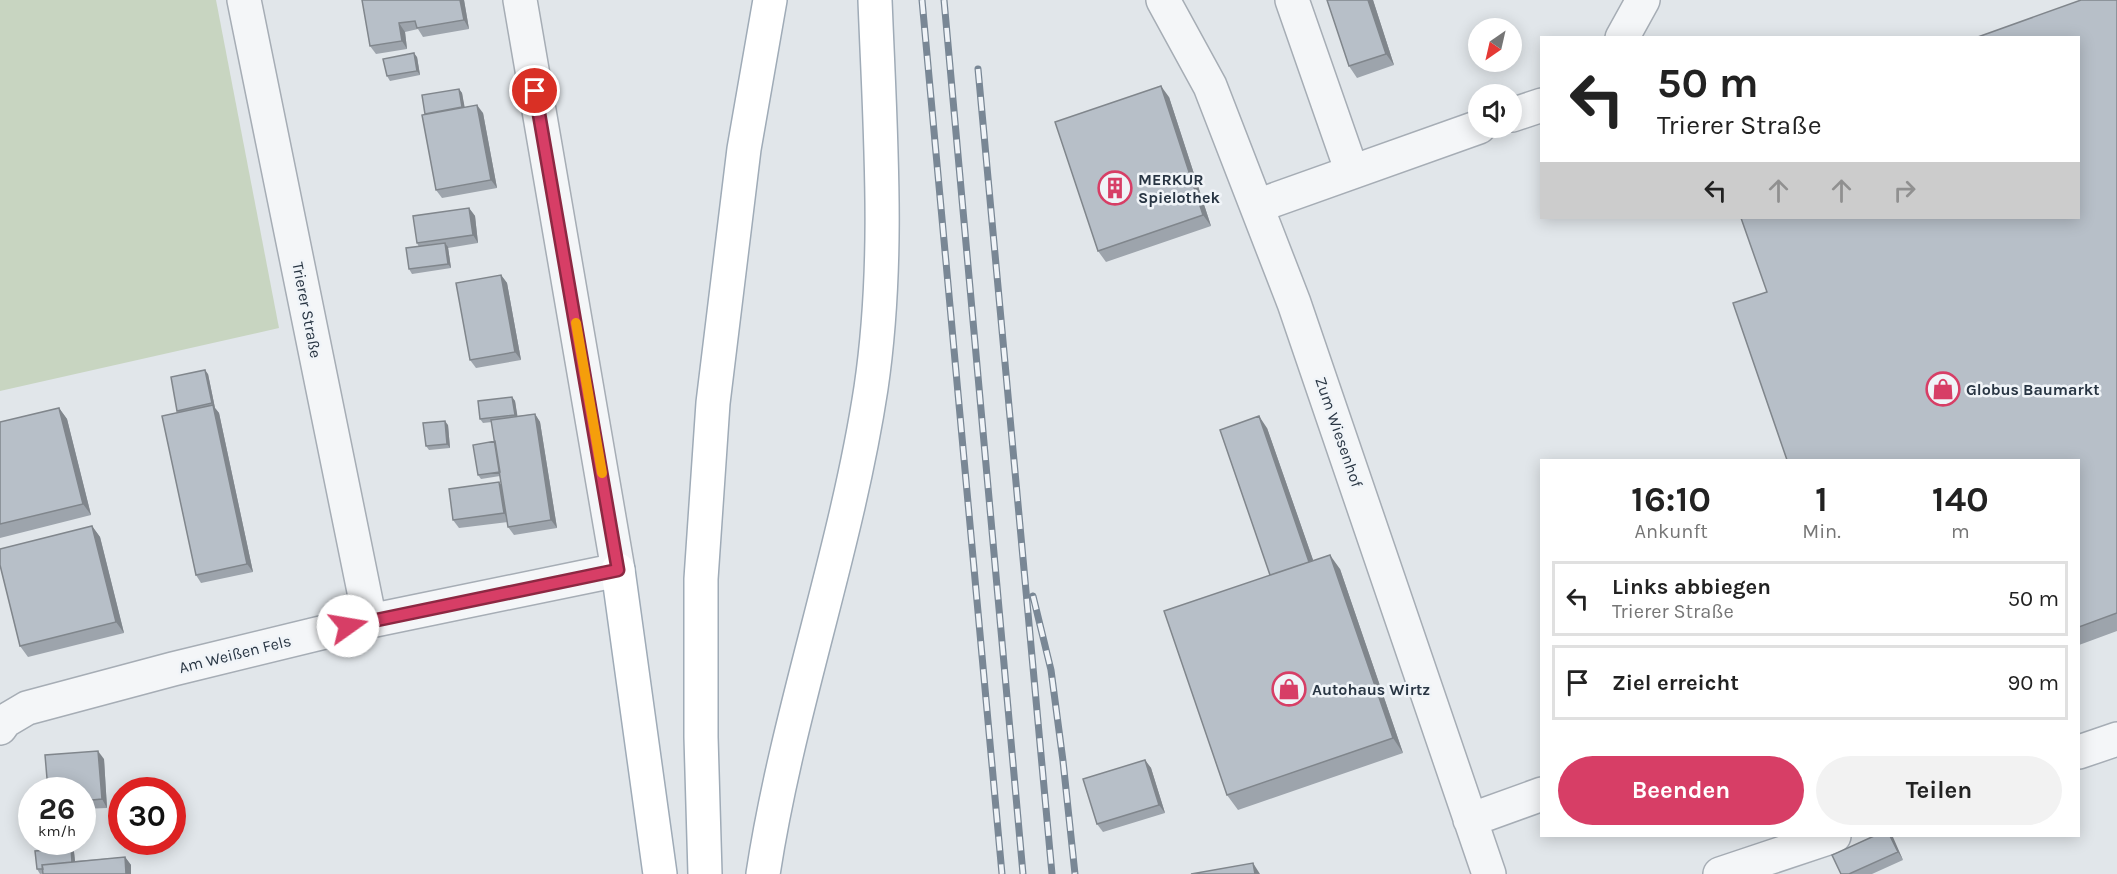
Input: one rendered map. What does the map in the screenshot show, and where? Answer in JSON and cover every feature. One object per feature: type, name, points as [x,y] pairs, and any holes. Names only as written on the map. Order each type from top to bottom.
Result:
[{"type":"main road","points":[[705,874],[701,737],[701,579],[712,415],[744,149],[770,0]]},
{"type":"main road","points":[[763,874],[774,805],[849,495],[870,390],[881,310],[884,217],[875,0]]},
{"type":"main road","points":[[618,570],[660,874]]},
{"type":"street","name":"Trierer Straße","points":[[244,0],[370,621]]},
{"type":"street","points":[[520,0],[618,570]]},
{"type":"street","name":"Zum Wiesenhof","points":[[1163,0],[1170,40],[1210,86],[1310,348],[1489,874]]},
{"type":"street","points":[[1292,0],[1352,172]]},
{"type":"street","points":[[1624,36],[1643,0]]},
{"type":"street","points":[[1522,112],[1540,106]]},
{"type":"street","points":[[1257,206],[1468,131]]},
{"type":"street","name":"Am Weißen Fels","points":[[2,719],[27,708],[173,669],[370,621],[618,570]]},
{"type":"street","points":[[2080,752],[2117,739]]},
{"type":"street","points":[[1470,820],[1540,795]]},
{"type":"street","points":[[1720,874],[1831,837]]},
{"type":"green space","points":[[0,0],[216,0],[279,328],[0,391]]},
{"type":"building","points":[[362,0],[460,0],[464,20],[417,28],[415,21],[399,23],[402,41],[370,46]]},
{"type":"building","points":[[1327,0],[1368,0],[1386,54],[1349,66]]},
{"type":"building","name":"Globus Baumarkt","points":[[2081,0],[2117,0],[2117,613],[2080,627],[2080,459],[1787,459],[1733,303],[1767,292],[1741,219],[2080,219],[2080,36],[1981,36]]},
{"type":"building","points":[[414,53],[417,71],[387,76],[383,59]]},
{"type":"building","points":[[1161,86],[1203,215],[1098,251],[1055,122]]},
{"type":"building","points":[[459,89],[462,107],[425,114],[422,95]]},
{"type":"building","points":[[477,105],[491,180],[436,190],[422,115]]},
{"type":"building","points":[[469,208],[473,235],[417,243],[413,216]]},
{"type":"building","points":[[445,243],[448,264],[409,269],[406,248]]},
{"type":"building","points":[[501,275],[515,352],[470,360],[456,283]]},
{"type":"building","points":[[205,370],[212,403],[177,411],[171,377]]},
{"type":"building","points":[[512,397],[515,415],[480,419],[478,401]]},
{"type":"building","points":[[213,405],[247,564],[196,575],[162,416]]},
{"type":"building","points":[[59,408],[83,504],[0,524],[0,422]]},
{"type":"building","points":[[535,414],[551,520],[508,527],[491,420]]},
{"type":"building","points":[[1259,416],[1309,562],[1270,575],[1220,430]]},
{"type":"building","points":[[445,421],[447,444],[426,446],[423,423]]},
{"type":"building","points":[[495,441],[500,472],[478,475],[473,445]]},
{"type":"building","points":[[499,482],[504,513],[453,520],[449,489]]},
{"type":"building","points":[[92,526],[116,622],[20,646],[0,565],[0,549]]},
{"type":"building","name":"Autohaus Wirtz","points":[[1330,555],[1393,738],[1227,795],[1164,611]]},
{"type":"building","points":[[98,751],[102,799],[96,800],[96,777],[47,777],[45,755]]},
{"type":"building","points":[[1145,760],[1159,805],[1097,824],[1083,779]]},
{"type":"building","points":[[1872,837],[1890,837],[1898,852],[1849,874],[1841,874],[1832,855]]},
{"type":"building","points":[[35,855],[72,855],[72,862],[42,865],[43,869],[37,869]]},
{"type":"building","points":[[125,857],[126,874],[43,874],[42,865]]},
{"type":"building","points":[[1253,863],[1255,874],[1191,874]]},
{"type":"railway","points":[[922,0],[1002,874]]},
{"type":"railway","points":[[944,0],[1023,874]]},
{"type":"railway","points":[[978,69],[1052,874]]},
{"type":"railway","points":[[1033,596],[1051,670],[1075,874]]},
{"type":"slow traffic","points":[[576,323],[602,473]]},
{"type":"place","name":"MERKUR Spielothek","points":[[1115,188]]},
{"type":"place","name":"Globus Baumarkt","points":[[1943,389]]},
{"type":"place","name":"Autohaus Wirtz","points":[[1289,689]]},
{"type":"route","points":[[348,626],[618,570],[535,91]]}]
